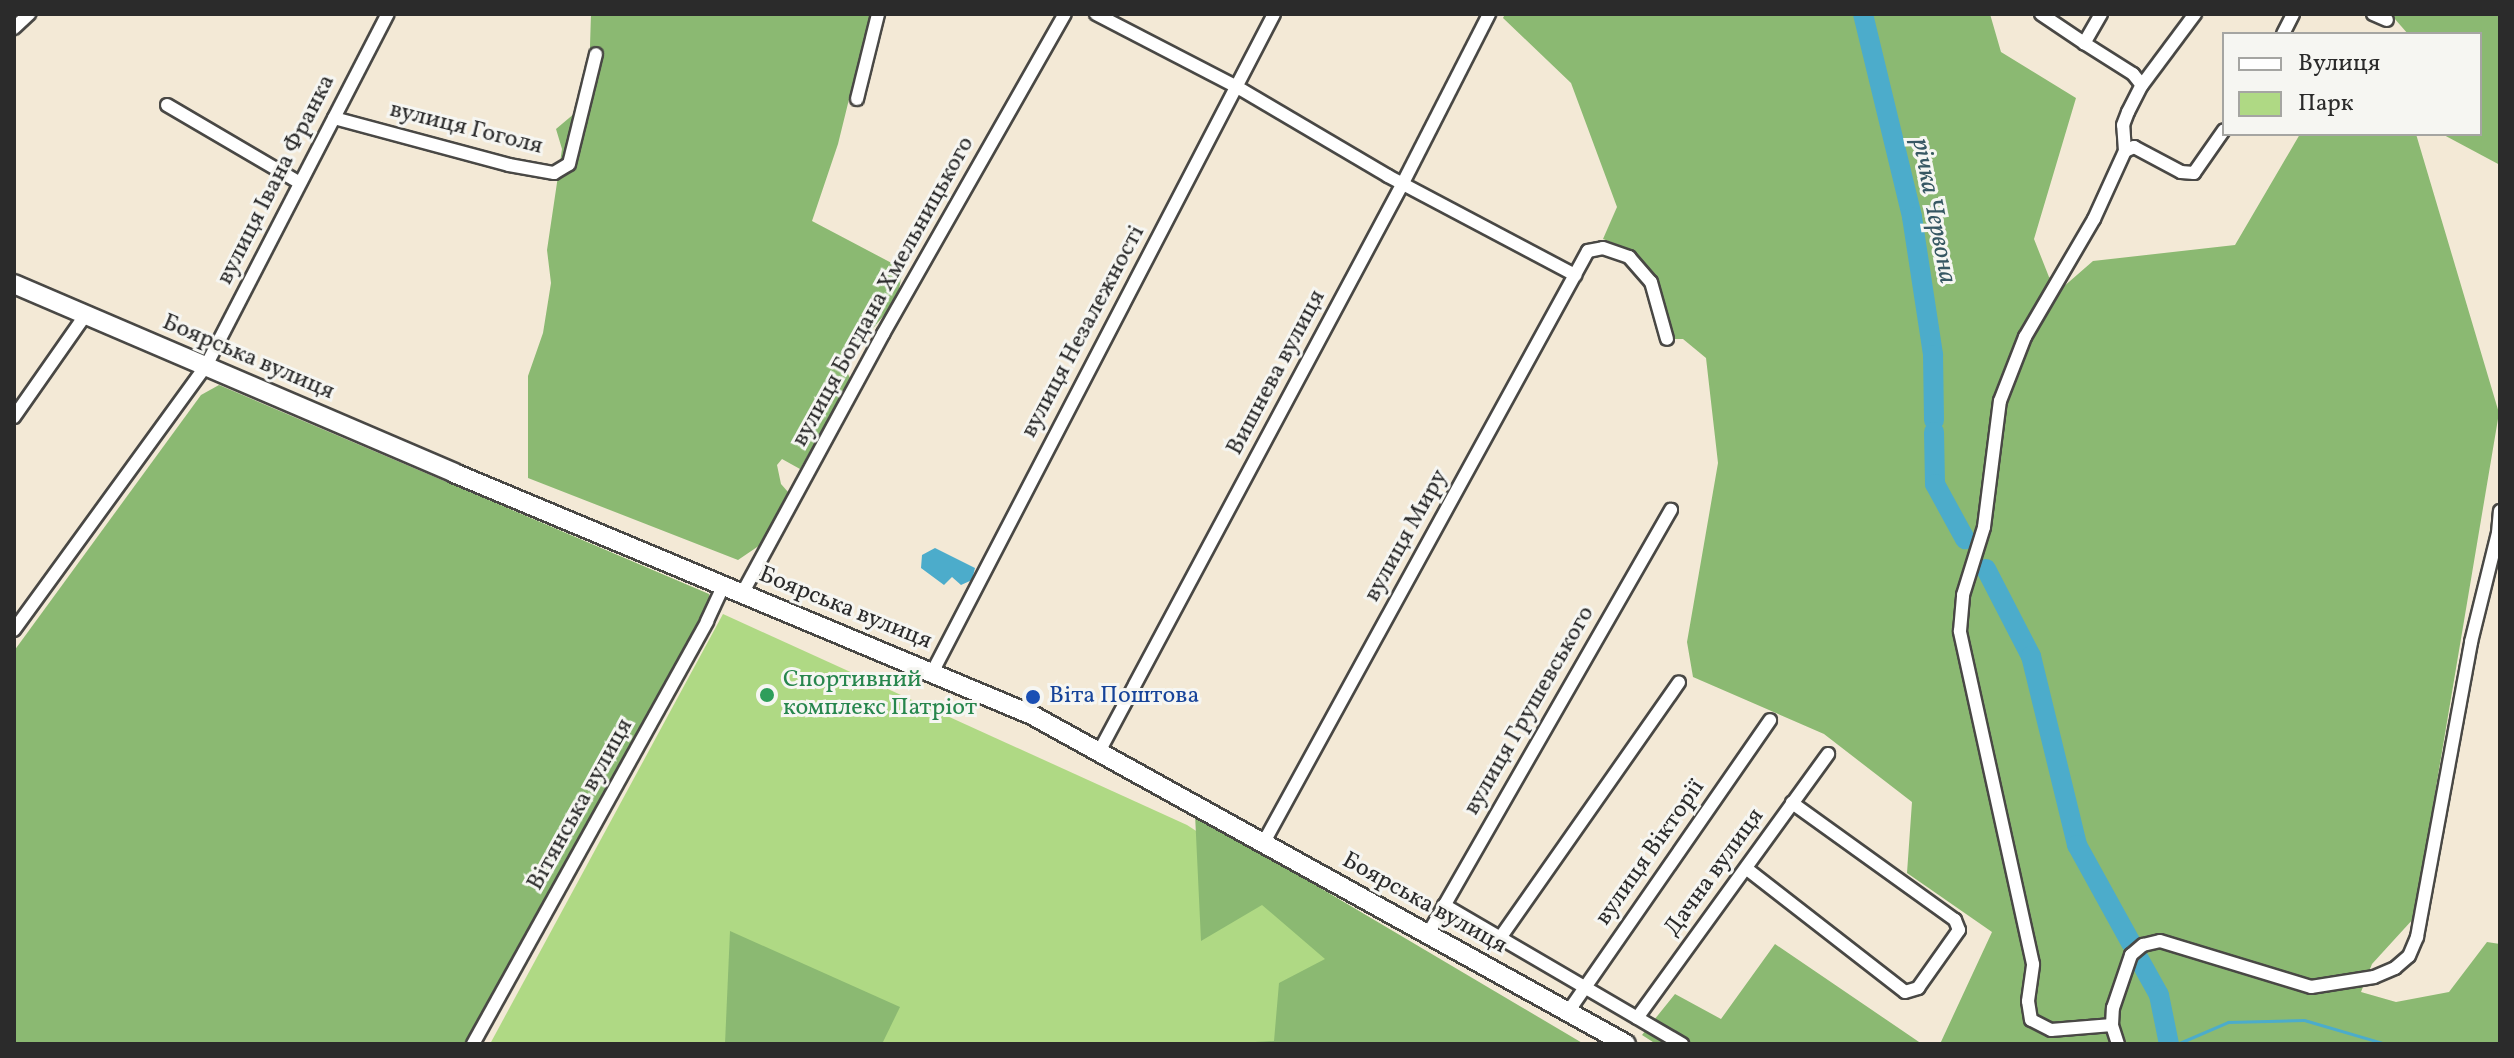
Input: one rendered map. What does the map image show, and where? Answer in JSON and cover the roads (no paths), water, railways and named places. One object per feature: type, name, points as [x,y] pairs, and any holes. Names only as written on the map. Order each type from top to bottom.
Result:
[{"type":"street","points":[[14,28],[29,14]]},
{"type":"street","name":"вулиця Івана Франка","points":[[14,630],[206,366],[298,182],[388,14]]},
{"type":"street","points":[[857,99],[878,14]]},
{"type":"street","name":"вулиця Богдана Хмельницького","points":[[743,592],[883,334],[1065,14]]},
{"type":"street","points":[[1096,14],[1237,87],[1403,183],[1575,275]]},
{"type":"street","name":"вулиця Незалежності","points":[[933,671],[1274,14]]},
{"type":"street","name":"Вишнева вулиця","points":[[1100,750],[1403,183],[1489,14]]},
{"type":"street","points":[[2041,14],[2133,74],[2142,85]]},
{"type":"street","points":[[2084,43],[2101,14]]},
{"type":"street","points":[[2112,1025],[2051,1030],[2031,1020],[2028,1001],[2033,964],[1960,631],[1963,595],[1984,527],[2000,401],[2025,337],[2094,219],[2125,151],[2123,125],[2142,85],[2195,14]]},
{"type":"street","points":[[2284,32],[2293,14]]},
{"type":"street","points":[[2373,14],[2387,20]]},
{"type":"street","name":"вулиця Гоголя","points":[[334,118],[415,141],[554,173],[569,164],[596,54]]},
{"type":"street","points":[[167,105],[298,182]]},
{"type":"street","points":[[2125,151],[2134,147],[2181,172],[2194,173],[2222,133]]},
{"type":"street","name":"вулиця Миру","points":[[1264,842],[1588,251],[1603,248],[1629,257],[1651,282],[1667,339]]},
{"type":"street","name":"Боярська вулиця","points":[[14,284],[1032,715],[1626,1044]]},
{"type":"street","points":[[14,417],[86,314]]},
{"type":"street","name":"вулиця Грушевського","points":[[1428,934],[1671,510]]},
{"type":"street","points":[[2118,1044],[2112,1025],[2113,1008],[2131,955],[2143,945],[2160,941],[2311,987],[2374,977],[2395,968],[2409,956],[2417,937],[2471,642],[2498,533],[2500,511]]},
{"type":"street","name":"Вітянська вулиця","points":[[473,1044],[724,585]]},
{"type":"street","points":[[1500,938],[1679,682]]},
{"type":"street","name":"вулиця Вікторії","points":[[1568,1012],[1770,720]]},
{"type":"street","name":"Дачна вулиця","points":[[1637,1018],[1828,754]]},
{"type":"street","points":[[1747,869],[1905,992],[1918,988],[1959,930],[1955,920],[1792,803]]},
{"type":"street","points":[[1444,905],[1682,1044]]},
{"type":"water","points":[[935,548],[975,568],[972,580],[961,585],[952,577],[944,585],[921,568],[922,555]]},
{"type":"waterway","name":"річка Червона","points":[[1863,14],[1912,217],[1933,355],[1934,420]]},
{"type":"waterway","points":[[1934,432],[1935,484],[1965,539]]},
{"type":"waterway","name":"річка Червона","points":[[1986,569],[2031,656],[2077,845],[2131,943]]},
{"type":"waterway","points":[[2139,959],[2159,995],[2169,1044]]},
{"type":"waterway","points":[[2177,1044],[2228,1022],[2304,1020],[2386,1044]]},
{"type":"place","name":"Спортивний комплекс Патріот","points":[[767,695]]},
{"type":"place","name":"Віта Поштова","points":[[1033,697]]}]
